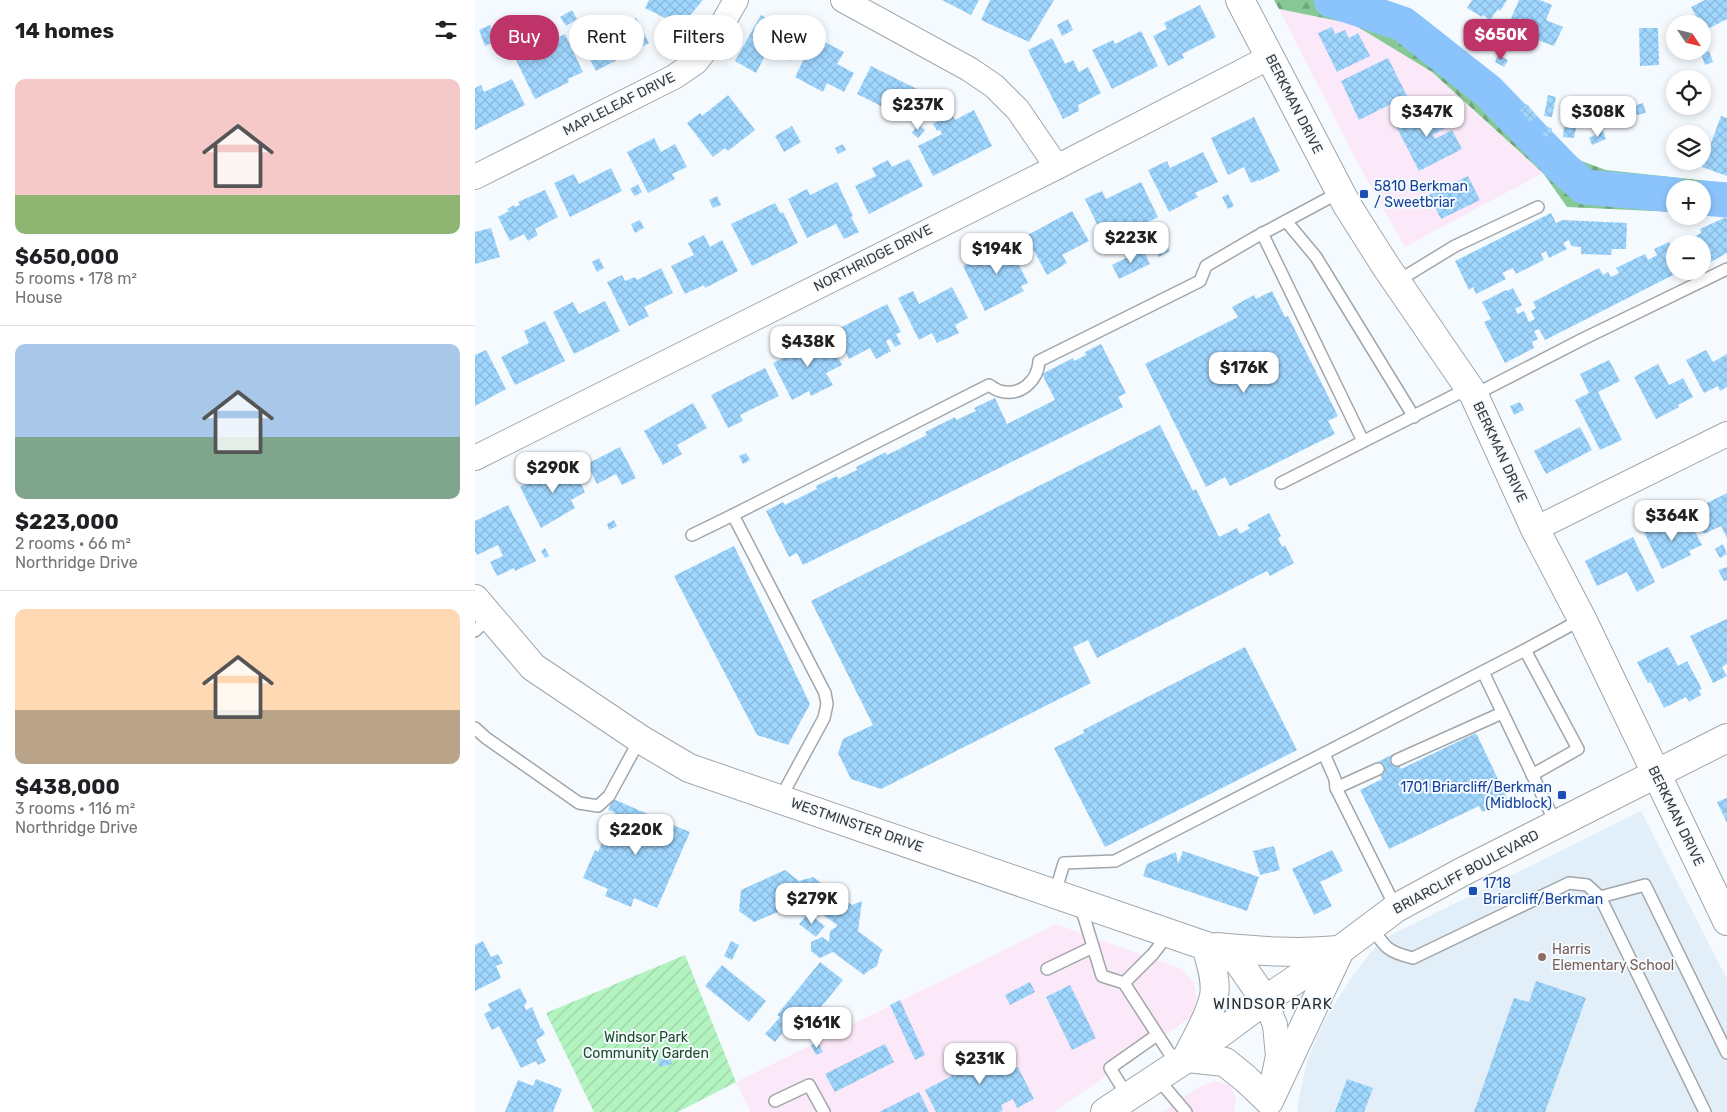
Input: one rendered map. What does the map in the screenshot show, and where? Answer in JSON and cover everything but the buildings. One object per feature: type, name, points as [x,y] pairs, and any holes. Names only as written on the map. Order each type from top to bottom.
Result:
[{"type":"street","name":"MAPLELEAF DRIVE","points":[[475,177],[674,77],[696,62],[712,42],[737,0]]},
{"type":"street","points":[[843,0],[969,68],[994,86],[1018,110],[1057,167]]},
{"type":"street","name":"BERKMAN DRIVE","points":[[1244,7],[1340,192],[1396,282],[1471,392],[1535,529],[1582,619],[1727,921]]},
{"type":"street","name":"NORTHRIDGE DRIVE","points":[[475,458],[1057,167],[1270,57]]},
{"type":"street","points":[[1535,529],[1727,434]]},
{"type":"street","name":"WESTMINSTER DRIVE","points":[[480,616],[533,667],[640,739],[689,768],[1206,946],[1238,961],[1265,1000]]},
{"type":"street","name":"BRIARCLIFF BOULEVARD","points":[[1105,1112],[1174,1067],[1265,1000],[1340,950],[1396,908],[1462,872],[1727,738]]},
{"type":"street","points":[[1174,1067],[1207,1016],[1215,995],[1213,975],[1206,946],[1309,953],[1340,950]]},
{"type":"street","points":[[1267,1107],[1340,950]]},
{"type":"street","points":[[1265,1000],[1275,1025],[1278,1056],[1267,1107]]},
{"type":"street","points":[[1174,1067],[1225,1062],[1240,1074],[1267,1107]]},
{"type":"lane","points":[[692,535],[989,385],[1000,391],[1015,392],[1035,379],[1039,369],[1039,361],[1200,281],[1206,266],[1262,233],[1340,192]]},
{"type":"lane","points":[[1396,282],[1455,246],[1538,207]]},
{"type":"lane","points":[[1286,221],[1316,257],[1414,417]]},
{"type":"lane","points":[[1262,233],[1363,441]]},
{"type":"lane","points":[[1281,483],[1363,441],[1471,392],[1727,269]]},
{"type":"lane","points":[[733,515],[825,693],[827,704],[823,718],[780,799]]},
{"type":"lane","points":[[1186,1112],[1174,1067],[1157,1036],[1124,983],[1102,976],[1093,947],[1067,897],[1064,864],[1115,861],[1483,672],[1582,619]]},
{"type":"lane","points":[[1525,650],[1578,749],[1533,775]]},
{"type":"lane","points":[[1483,672],[1556,824]]},
{"type":"lane","points":[[1397,760],[1502,713]]},
{"type":"lane","points":[[475,728],[486,738],[579,803],[598,806],[609,796],[640,739]]},
{"type":"lane","points":[[1324,754],[1335,779],[1336,788],[1396,908]]},
{"type":"lane","points":[[1336,788],[1378,769]]},
{"type":"lane","points":[[1371,926],[1381,942],[1394,953],[1413,958],[1569,883],[1587,885],[1601,897],[1705,1112]]},
{"type":"lane","points":[[1601,897],[1645,886],[1727,1053]]},
{"type":"lane","points":[[1124,983],[1153,954],[1169,933]]},
{"type":"lane","points":[[1047,969],[1093,947]]},
{"type":"lane","points":[[1128,1097],[1110,1068],[1157,1036]]},
{"type":"lane","points":[[775,1101],[809,1085],[824,1112]]},
{"type":"shaded area","points":[[1279,9],[1353,24],[1432,72],[1543,173],[1405,247],[1355,158]]},
{"type":"shaded area","name":"Harris Elementary School","points":[[1641,811],[1727,979],[1727,1112],[1298,1112],[1298,1103],[1307,1061],[1324,1021],[1353,975],[1381,940]]},
{"type":"shaded area","points":[[1056,924],[1182,969],[1194,983],[1197,998],[1191,1017],[1054,1112],[751,1112],[736,1082]]},
{"type":"shaded area","points":[[1214,1081],[1229,1085],[1236,1097],[1234,1112],[1163,1112],[1197,1088]]},
{"type":"green space","points":[[1274,0],[1376,0],[1411,10],[1483,72],[1565,155],[1606,170],[1699,180],[1666,180],[1666,212],[1567,207],[1543,173],[1432,72],[1353,24],[1279,9]]},
{"type":"green space","points":[[1711,181],[1727,183],[1727,214],[1711,213]]},
{"type":"green space","name":"Windsor Park Community Garden","points":[[685,955],[736,1082],[678,1112],[594,1112],[546,1013]]},
{"type":"waterway","points":[[1331,0],[1403,24],[1488,91],[1564,169],[1585,187],[1666,194]]},
{"type":"waterway","points":[[1711,199],[1727,200]]},
{"type":"place","name":"5810 Berkman / Sweetbriar","points":[[1364,194]]},
{"type":"place","name":"1701 Briarcliff/Berkman (Midblock)","points":[[1562,795]]},
{"type":"place","name":"1718 Briarcliff/Berkman","points":[[1473,891]]},
{"type":"place","name":"Harris Elementary School","points":[[1542,957]]},
{"type":"district","name":"WINDSOR PARK","points":[[1273,1004]]}]
